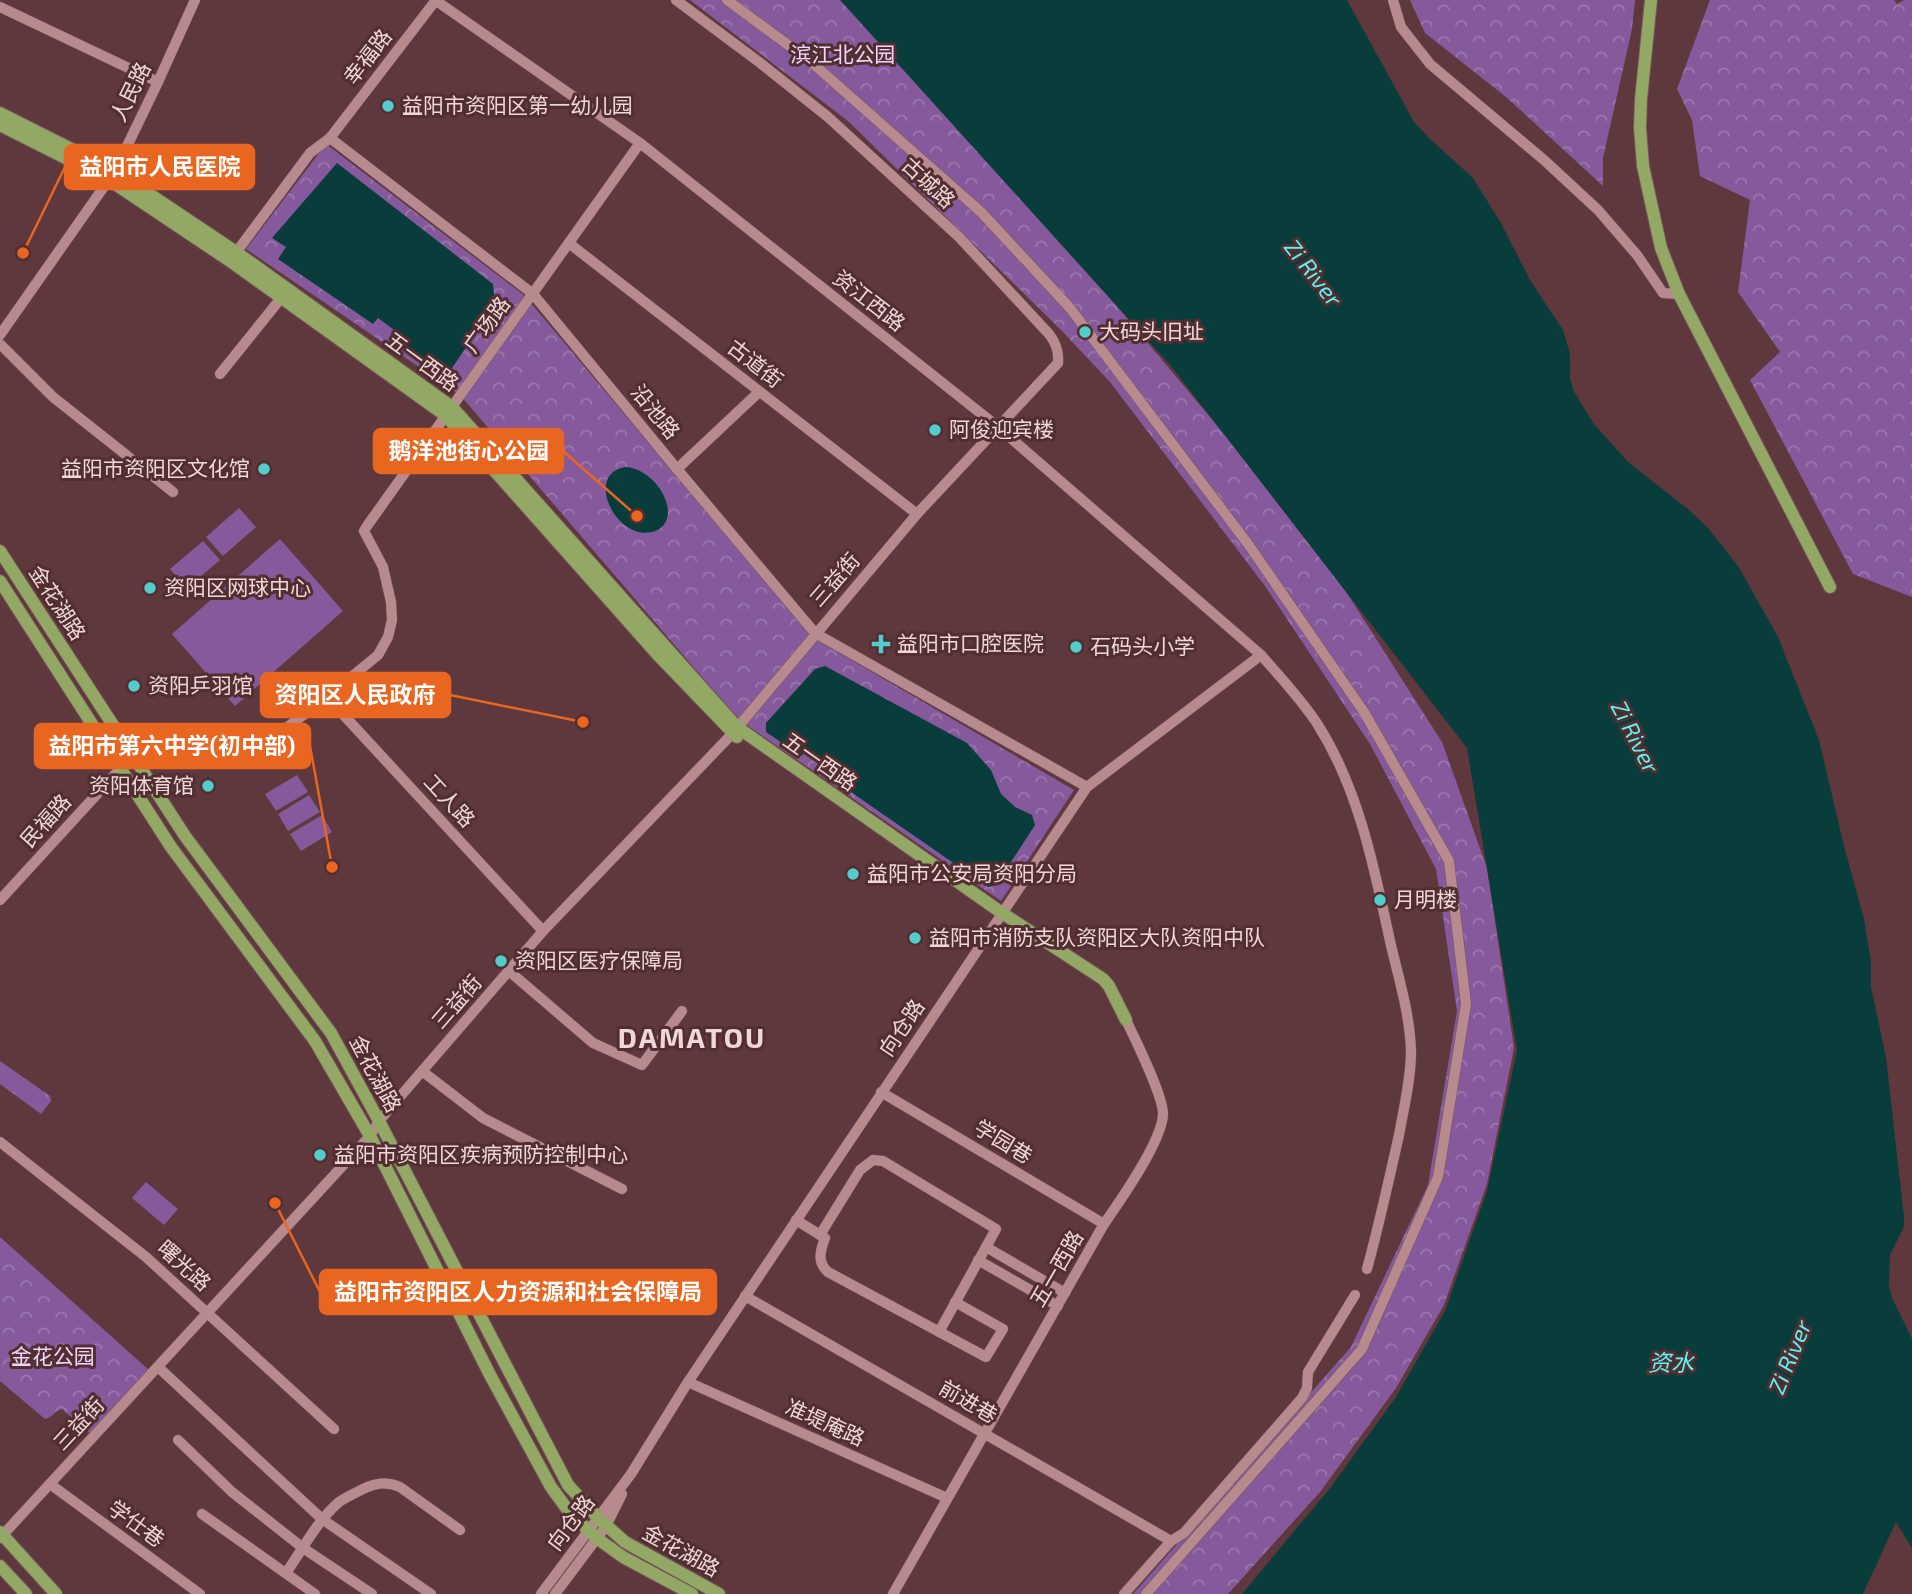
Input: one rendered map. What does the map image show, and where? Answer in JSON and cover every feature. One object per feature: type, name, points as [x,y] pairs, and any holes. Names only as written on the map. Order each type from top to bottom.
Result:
[{"type":"main road","points":[[1651,0],[1640,128],[1643,166],[1661,248],[1679,294],[1830,587]]},
{"type":"main road","name":"五一西路","points":[[0,113],[112,176],[233,256],[449,412],[734,730],[1000,917],[1103,979],[1126,1020]]},
{"type":"main road","points":[[0,125],[112,176]]},
{"type":"main road","points":[[233,256],[281,298],[449,412]]},
{"type":"main road","name":"金花湖路","points":[[0,551],[184,836],[331,1033],[568,1485],[602,1522],[625,1542],[719,1594]]},
{"type":"main road","points":[[0,581],[171,847],[315,1041],[370,1136],[490,1375],[551,1487],[570,1513],[593,1535],[623,1557],[692,1594]]},
{"type":"main road","points":[[1,1535],[56,1594]]},
{"type":"main road","points":[[0,1566],[26,1594]]},
{"type":"street","name":"人民路","points":[[0,335],[112,176],[195,0]]},
{"type":"street","name":"资江西路","points":[[435,0],[640,144],[998,427],[1261,655],[1318,724],[1334,752],[1354,800],[1377,883],[1408,1026],[1411,1052],[1407,1096],[1367,1269]]},
{"type":"street","name":"幸福路","points":[[330,138],[435,0]]},
{"type":"street","name":"古城路","points":[[676,0],[828,117],[959,237],[1056,343],[1058,363],[998,427]]},
{"type":"street","points":[[727,0],[810,61],[981,212],[1070,308],[1248,544],[1364,712],[1449,861],[1466,1004],[1438,1177],[1362,1349],[1146,1594]]},
{"type":"street","points":[[1393,0],[1401,27],[1430,64],[1544,160],[1598,210],[1637,256],[1663,293],[1679,294]]},
{"type":"street","points":[[0,7],[158,82]]},
{"type":"street","points":[[233,256],[310,153],[330,138]]},
{"type":"street","name":"沿池路","points":[[330,138],[533,294],[815,633],[1087,787]]},
{"type":"street","name":"广场路","points":[[252,754],[378,655],[388,637],[392,620],[391,602],[383,567],[364,531],[640,144]]},
{"type":"street","name":"古道街","points":[[570,244],[917,514]]},
{"type":"street","points":[[220,374],[281,298]]},
{"type":"street","points":[[0,344],[53,397],[173,492]]},
{"type":"street","points":[[677,469],[760,392]]},
{"type":"street","name":"三益街","points":[[1,1535],[370,1136],[379,1121],[543,931],[734,730],[917,514],[998,427]]},
{"type":"street","name":"向仓路","points":[[555,1594],[688,1382],[1087,787],[1261,655]]},
{"type":"street","name":"工人路","points":[[327,697],[543,931]]},
{"type":"street","name":"民福路","points":[[0,900],[120,769]]},
{"type":"street","points":[[509,971],[593,1043],[642,1066],[682,1011]]},
{"type":"street","name":"五一西路","points":[[894,1594],[1104,1224],[1127,1192],[1150,1150],[1163,1115],[1159,1097],[1126,1020]]},
{"type":"street","points":[[422,1071],[483,1118],[622,1189]]},
{"type":"street","name":"学园巷","points":[[881,1092],[1104,1224]]},
{"type":"street","name":"曙光路","points":[[0,1142],[146,1257],[334,1429]]},
{"type":"street","points":[[820,1235],[860,1170],[873,1160],[883,1160],[996,1229],[939,1332]]},
{"type":"street","points":[[796,1220],[825,1238],[820,1261],[828,1272],[986,1357],[1003,1329],[956,1302]]},
{"type":"street","points":[[986,1247],[1065,1293]]},
{"type":"street","points":[[978,1260],[1058,1306]]},
{"type":"street","points":[[1124,1594],[1171,1541],[1184,1533],[1302,1398],[1307,1388],[1308,1373],[1356,1295]]},
{"type":"street","name":"前进巷","points":[[746,1296],[1171,1541]]},
{"type":"street","points":[[158,1367],[323,1520],[431,1594]]},
{"type":"street","name":"准堤庵路","points":[[688,1382],[947,1497]]},
{"type":"street","points":[[178,1440],[232,1492],[303,1548],[372,1594]]},
{"type":"street","points":[[286,1573],[323,1520],[340,1502],[368,1487],[382,1483],[400,1487],[460,1530]]},
{"type":"street","name":"学仕巷","points":[[50,1484],[200,1594]]},
{"type":"street","points":[[202,1514],[315,1594]]},
{"type":"street","name":"向仓路","points":[[541,1594],[593,1535]]},
{"type":"green space","name":"滨江北公园","points":[[690,0],[848,0],[876,19],[1313,540],[1442,742],[1487,868],[1514,1048],[1487,1184],[1444,1305],[1396,1388],[1320,1492],[1228,1594],[1133,1594],[1351,1347],[1428,1185],[1457,1011],[1436,869],[1370,744],[1265,586],[1110,382],[1062,331],[848,121]]},
{"type":"green space","points":[[1410,0],[1635,0],[1632,29],[1603,158],[1603,186],[1506,97],[1425,33]]},
{"type":"green space","points":[[1710,0],[1894,0],[1897,4],[1912,0],[1912,597],[1853,574],[1750,380],[1780,352],[1738,292],[1750,200],[1700,176],[1692,120],[1677,89]]},
{"type":"green space","points":[[326,144],[525,296],[812,637],[1074,790],[1001,901],[738,719],[460,395],[246,249]]},
{"type":"green space","points":[[239,508],[256,527],[223,556],[206,537]]},
{"type":"green space","points":[[280,539],[343,611],[235,706],[172,634]]},
{"type":"green space","points":[[203,541],[220,560],[187,588],[170,569]]},
{"type":"green space","points":[[297,775],[308,792],[276,811],[265,794]]},
{"type":"green space","points":[[309,795],[320,812],[288,831],[278,814]]},
{"type":"green space","points":[[322,815],[332,832],[301,851],[290,834]]},
{"type":"green space","points":[[0,1061],[50,1096],[51,1101],[41,1114],[0,1084]]},
{"type":"green space","points":[[146,1182],[178,1209],[164,1225],[132,1198]]},
{"type":"green space","name":"金花公园","points":[[0,1237],[149,1370],[91,1434],[62,1409],[45,1419],[0,1381]]},
{"type":"water","name":"资水","points":[[840,0],[1347,0],[1414,122],[1473,178],[1501,223],[1530,280],[1563,330],[1570,354],[1570,379],[1574,392],[1594,424],[1628,462],[1708,528],[1738,566],[1778,637],[1819,740],[1864,919],[1871,961],[1871,987],[1886,1057],[1904,1217],[1904,1227],[1890,1255],[1889,1286],[1912,1339],[1912,1548],[1896,1522],[1863,1594],[1242,1594],[1331,1487],[1396,1397],[1445,1311],[1487,1191],[1517,1050],[1467,748],[1171,366]]},
{"type":"water","points":[[337,163],[493,284],[495,305],[452,368],[441,371],[398,340],[401,335],[378,318],[373,324],[278,259],[286,247],[272,238]]},
{"type":"water","points":[[626,467],[649,477],[664,497],[668,508],[667,518],[662,527],[652,532],[639,532],[627,526],[609,505],[607,481],[613,472]]},
{"type":"water","points":[[825,666],[967,743],[991,770],[1001,794],[1015,807],[1032,815],[1035,825],[996,885],[988,887],[825,774],[830,765],[807,750],[801,756],[766,732],[766,723],[815,669]]},
{"type":"place","name":"益阳市资阳区第一幼儿园","points":[[388,106]]},
{"type":"place","name":"益阳市人民医院","points":[[23,253]]},
{"type":"place","name":"大码头旧址","points":[[1085,332]]},
{"type":"place","name":"阿俊迎宾楼","points":[[935,430]]},
{"type":"place","name":"益阳市资阳区文化馆","points":[[264,469]]},
{"type":"place","name":"鹅洋池街心公园","points":[[637,516]]},
{"type":"place","name":"资阳区网球中心","points":[[150,588]]},
{"type":"place","name":"益阳市口腔医院","points":[[881,644]]},
{"type":"place","name":"石码头小学","points":[[1076,647]]},
{"type":"place","name":"资阳乒羽馆","points":[[134,686]]},
{"type":"place","name":"资阳区人民政府","points":[[583,722]]},
{"type":"place","name":"资阳体育馆","points":[[208,786]]},
{"type":"place","name":"益阳市第六中学(初中部)","points":[[332,867]]},
{"type":"place","name":"益阳市公安局资阳分局","points":[[853,874]]},
{"type":"place","name":"月明楼","points":[[1380,900]]},
{"type":"place","name":"益阳市消防支队资阳区大队资阳中队","points":[[915,938]]},
{"type":"place","name":"资阳区医疗保障局","points":[[501,961]]},
{"type":"place","name":"益阳市资阳区疾病预防控制中心","points":[[320,1155]]},
{"type":"place","name":"益阳市资阳区人力资源和社会保障局","points":[[275,1203]]},
{"type":"district","name":"DAMATOU","points":[[692,1038]]},
{"type":"water label","name":"Zi River","points":[[1313,273]]},
{"type":"water label","name":"Zi River","points":[[1635,737]]},
{"type":"water label","name":"Zi River","points":[[1790,1357]]}]
